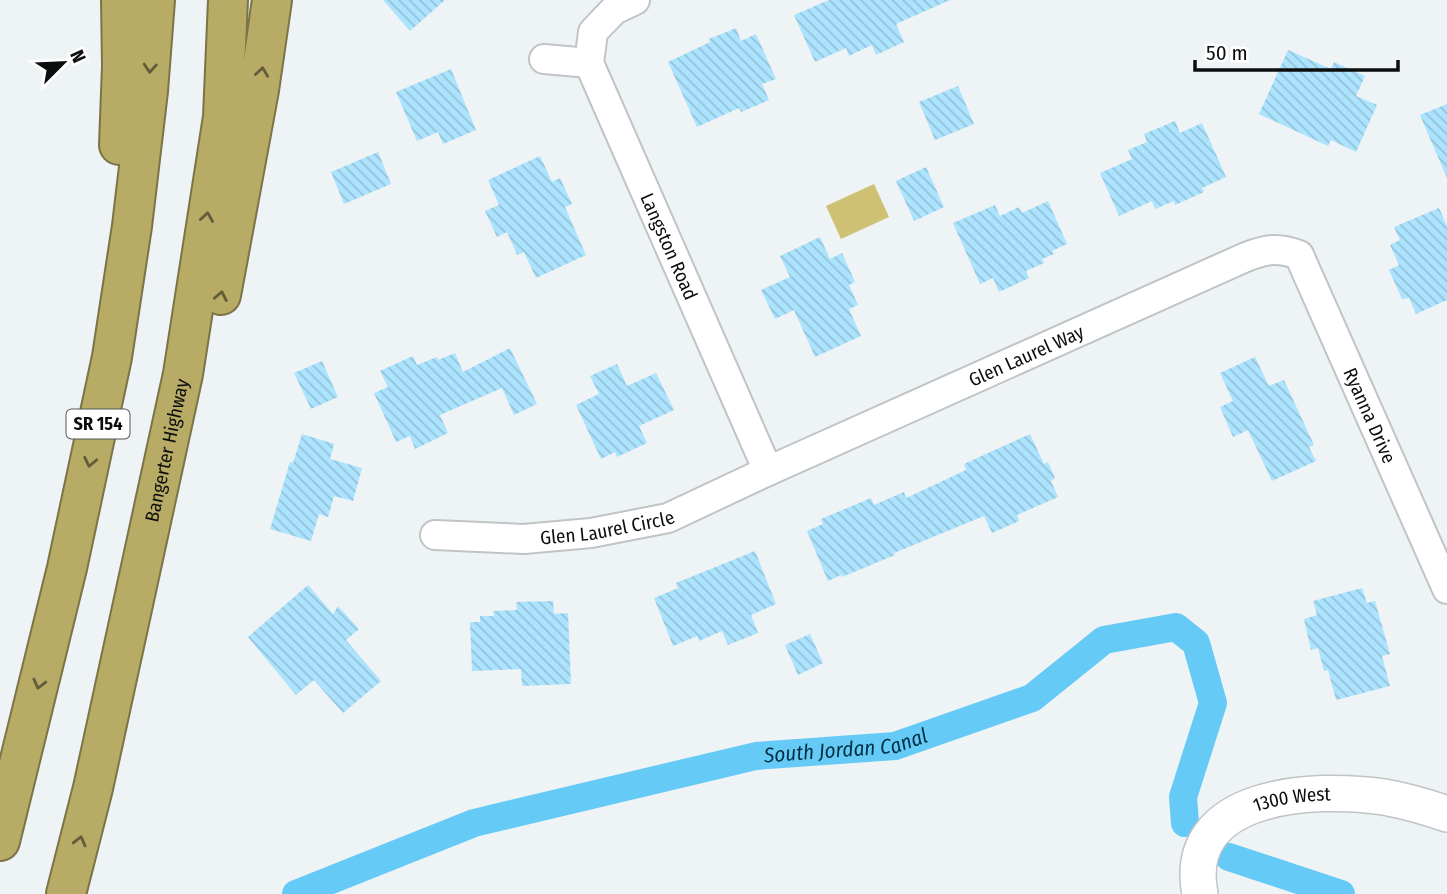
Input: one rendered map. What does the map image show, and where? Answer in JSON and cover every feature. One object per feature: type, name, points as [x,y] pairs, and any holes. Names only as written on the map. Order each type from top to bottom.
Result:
[{"type":"highway","points":[[112,357],[122,66],[121,0]]},
{"type":"highway","name":"SR 154","points":[[0,841],[67,568],[112,357],[132,226],[148,91],[155,0]]},
{"type":"highway","name":"Bangerter Highway","points":[[66,894],[93,788],[183,374],[223,117],[228,0]]},
{"type":"highway","points":[[93,788],[139,658],[212,342],[259,90],[272,0]]},
{"type":"street","points":[[544,59],[589,63],[593,32],[614,10],[635,0]]},
{"type":"street","name":"Langston Road","points":[[589,63],[768,471]]},
{"type":"street","name":"Glen Laurel Way","points":[[768,471],[1246,257],[1267,249],[1286,250]]},
{"type":"street","name":"Ryanna Drive","points":[[1286,250],[1299,255],[1447,589]]},
{"type":"street","name":"Glen Laurel Circle","points":[[435,534],[524,539],[591,533],[668,518],[768,471]]},
{"type":"street","name":"1300 West","points":[[1200,894],[1198,865],[1207,840],[1223,821],[1244,808],[1282,797],[1347,794],[1384,797],[1447,814]]},
{"type":"shaded area","points":[[874,184],[889,217],[841,239],[826,206]]},
{"type":"building","points":[[383,0],[445,0],[410,31]]},
{"type":"building","points":[[829,0],[950,0],[896,24],[904,42],[876,55],[872,45],[849,56],[846,48],[815,62],[794,15]]},
{"type":"building","points":[[736,28],[741,41],[756,34],[776,79],[762,84],[769,100],[741,112],[739,108],[697,127],[668,62],[710,42],[709,39]]},
{"type":"building","points":[[1288,50],[1331,69],[1334,62],[1365,76],[1356,96],[1377,105],[1356,152],[1331,140],[1328,146],[1259,114]]},
{"type":"building","points":[[451,69],[476,130],[443,144],[438,132],[417,141],[396,92]]},
{"type":"building","points":[[958,86],[974,124],[935,140],[919,102]]},
{"type":"building","points":[[1447,104],[1447,178],[1420,115]]},
{"type":"building","points":[[1175,121],[1180,133],[1202,123],[1226,177],[1202,188],[1204,192],[1175,205],[1174,201],[1155,209],[1152,201],[1119,216],[1100,173],[1132,159],[1128,150],[1147,142],[1144,134]]},
{"type":"building","points":[[378,152],[391,184],[344,204],[331,172]]},
{"type":"building","points":[[540,156],[552,182],[560,178],[572,204],[565,207],[586,255],[536,278],[524,252],[517,255],[507,232],[497,237],[485,211],[499,205],[488,180]]},
{"type":"building","points":[[926,167],[944,207],[914,221],[896,181]]},
{"type":"building","points":[[1048,201],[1067,244],[1042,259],[1044,263],[1026,271],[1029,278],[999,292],[993,278],[980,284],[953,223],[995,205],[1000,216],[1019,207],[1022,213]]},
{"type":"building","points":[[1439,208],[1447,226],[1447,300],[1416,314],[1409,298],[1402,299],[1389,270],[1399,265],[1390,245],[1400,240],[1394,227]]},
{"type":"building","points":[[820,237],[830,259],[842,253],[855,282],[849,285],[858,305],[849,309],[861,336],[815,357],[794,310],[775,319],[761,290],[790,277],[780,256]]},
{"type":"building","points":[[510,348],[537,404],[514,415],[502,388],[440,415],[448,433],[415,449],[410,436],[396,442],[374,393],[388,387],[380,371],[413,356],[417,365],[455,353],[463,372]]},
{"type":"building","points":[[1255,357],[1269,386],[1284,380],[1314,445],[1309,447],[1316,461],[1272,481],[1248,430],[1233,437],[1220,407],[1233,401],[1220,373]]},
{"type":"building","points":[[322,361],[338,397],[311,409],[294,373]]},
{"type":"building","points":[[617,364],[627,386],[656,373],[674,410],[639,426],[647,443],[617,457],[615,452],[601,459],[576,405],[599,394],[590,376]]},
{"type":"building","points":[[302,434],[334,444],[330,459],[362,468],[353,501],[334,496],[328,517],[319,514],[311,541],[270,529],[290,462],[293,463]]},
{"type":"building","points":[[1030,434],[1044,464],[1048,462],[1055,478],[1051,481],[1058,497],[1017,515],[1019,521],[992,533],[984,516],[828,581],[807,531],[823,524],[821,519],[871,498],[874,505],[904,492],[906,498],[966,470],[964,464]]},
{"type":"building","points":[[755,551],[776,604],[751,615],[758,633],[728,645],[722,631],[699,641],[697,636],[673,646],[654,598],[678,588],[676,583]]},
{"type":"building","points":[[308,585],[333,614],[338,606],[359,629],[346,640],[381,681],[343,713],[314,680],[296,695],[248,637]]},
{"type":"building","points":[[1362,588],[1367,603],[1375,601],[1390,654],[1382,656],[1390,686],[1336,700],[1328,670],[1324,671],[1318,648],[1311,650],[1304,619],[1317,615],[1313,601]]},
{"type":"building","points":[[553,601],[554,614],[568,613],[571,684],[522,686],[521,669],[472,671],[470,622],[480,622],[480,616],[494,616],[493,611],[517,610],[516,602]]},
{"type":"building","points":[[810,634],[823,663],[798,675],[785,645]]},
{"type":"waterway","name":"South Jordan Canal","points":[[296,894],[474,823],[756,756],[895,746],[1032,698],[1104,640],[1176,627],[1196,643],[1213,703],[1183,797],[1185,823]]},
{"type":"waterway","name":"South Jordan Canal","points":[[1229,857],[1341,894]]}]
